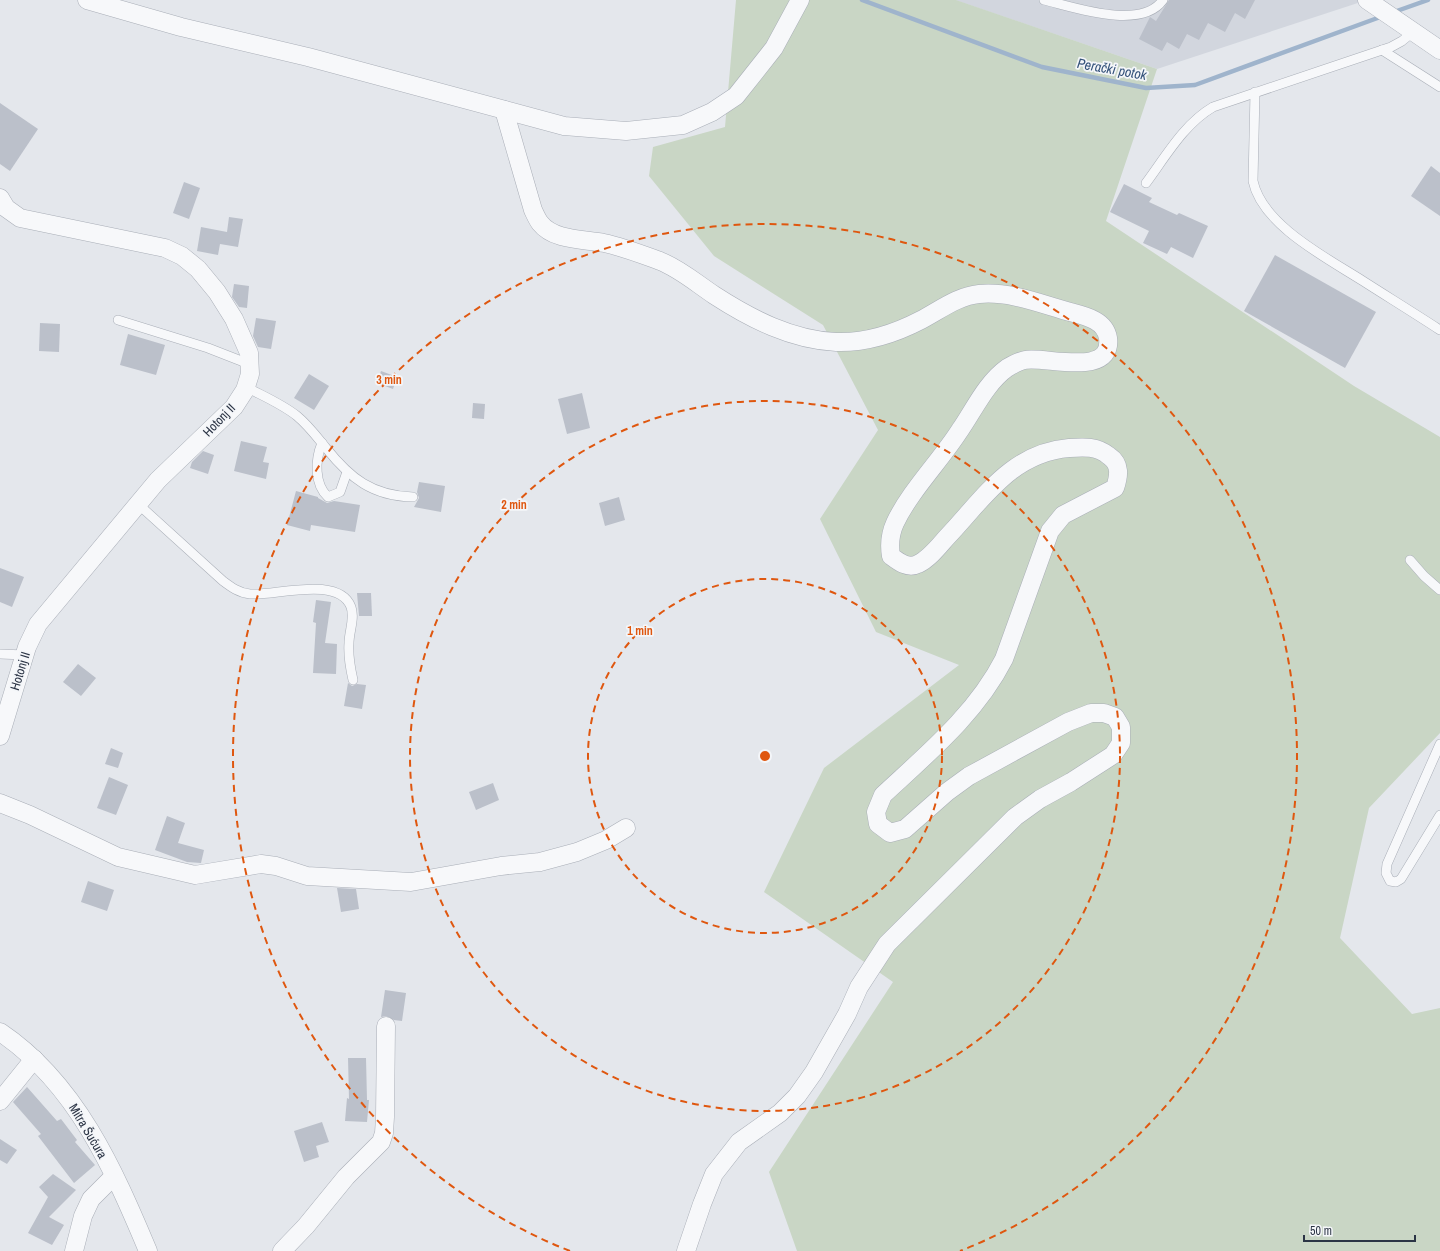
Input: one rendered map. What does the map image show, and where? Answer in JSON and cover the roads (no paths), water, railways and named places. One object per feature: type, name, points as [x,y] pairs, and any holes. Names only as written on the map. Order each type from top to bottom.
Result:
[{"type":"street","points":[[87,0],[181,27],[308,57],[564,126],[626,131],[683,126],[712,112],[736,96],[774,48],[800,0]]},
{"type":"street","points":[[1367,0],[1440,50]]},
{"type":"street","points":[[504,110],[533,210],[540,224],[553,233],[574,240],[609,244],[666,264],[736,308],[791,334],[840,342],[881,336],[906,327],[961,299],[976,294],[994,294],[1014,297],[1088,317],[1101,325],[1108,336],[1108,348],[1101,357],[1089,363],[1047,359],[1024,360],[1007,368],[977,402],[961,430],[895,523],[889,543],[891,556],[902,565],[918,565],[936,549],[1007,472],[1023,461],[1041,453],[1060,449],[1095,448],[1104,452],[1115,460],[1119,474],[1115,488],[1063,515],[1050,531],[1004,659],[994,679],[966,715],[883,795],[876,812],[878,824],[890,833],[905,829],[947,792],[969,776],[1068,722],[1091,713],[1104,713],[1115,717],[1121,727],[1121,743],[1113,755],[1071,782],[1040,799],[1015,817],[985,845],[887,944],[859,986],[847,1014],[817,1066],[796,1096],[780,1113],[738,1142],[714,1174],[686,1251]]},
{"type":"street","name":"Hotonj II","points":[[0,198],[6,208],[20,218],[165,248],[182,256],[198,269],[218,292],[245,340],[249,353],[250,374],[246,387],[234,407],[158,480],[38,624],[6,700],[0,736]]},
{"type":"street","points":[[0,804],[30,814],[118,857],[195,875],[261,864],[276,866],[307,876],[411,882],[501,866],[540,862],[578,852],[606,840],[626,828]]},
{"type":"street","points":[[282,1251],[306,1226],[346,1177],[381,1142],[384,1133],[385,1117],[386,1026]]},
{"type":"street","name":"Mitra Šućura","points":[[0,1032],[34,1059],[59,1086],[80,1114],[114,1176],[148,1251]]},
{"type":"street","points":[[0,1102],[34,1059]]},
{"type":"street","points":[[74,1251],[83,1216],[91,1199],[114,1176]]},
{"type":"lane","points":[[1044,0],[1107,15],[1138,15],[1160,4],[1163,0]]},
{"type":"lane","points":[[1146,183],[1190,124],[1201,114],[1213,107],[1255,92],[1382,50],[1402,41],[1408,28]]},
{"type":"lane","points":[[1382,50],[1440,87]]},
{"type":"lane","points":[[1255,92],[1254,181],[1255,191],[1261,201],[1290,232],[1321,255],[1440,330]]},
{"type":"lane","points":[[118,320],[208,348],[249,364]]},
{"type":"lane","points":[[246,387],[297,416],[347,472],[362,484],[379,492],[413,497]]},
{"type":"lane","points":[[322,443],[318,453],[318,470],[322,492],[328,497],[340,492],[347,472]]},
{"type":"lane","points":[[138,504],[222,581],[238,591],[250,594],[318,589],[334,591],[345,597],[351,607],[352,618],[348,642],[349,659],[353,680]]},
{"type":"lane","points":[[1410,560],[1424,576],[1440,590]]},
{"type":"lane","points":[[0,654],[25,655]]},
{"type":"lane","points":[[1440,744],[1387,864],[1386,873],[1390,881],[1396,882],[1400,878],[1440,815]]},
{"type":"waterway","name":"Perački potok","points":[[862,0],[1042,67],[1146,88],[1195,85],[1383,16]]},
{"type":"waterway","name":"Perački potok","points":[[1394,12],[1428,0]]}]
